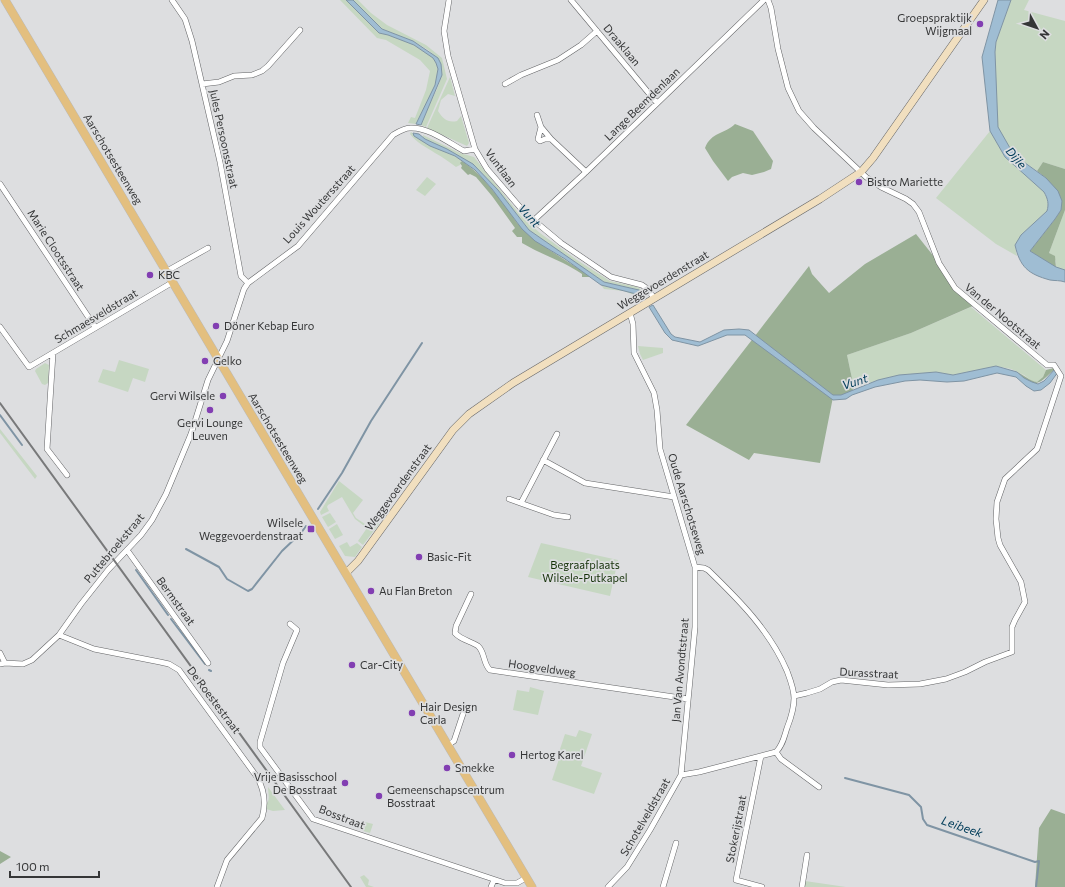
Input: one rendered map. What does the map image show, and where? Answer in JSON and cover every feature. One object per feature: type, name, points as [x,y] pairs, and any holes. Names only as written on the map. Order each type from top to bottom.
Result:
[{"type":"main road","name":"Aarschotsesteenweg","points":[[5,0],[532,887]]},
{"type":"street","name":"Jules Persoonsstraat","points":[[172,0],[185,19],[189,30],[220,162],[241,276],[248,283]]},
{"type":"street","name":"Vuntlaan","points":[[449,0],[444,31],[448,56],[475,149],[487,169],[533,221],[603,273],[611,277],[646,287],[650,301]]},
{"type":"street","name":"Draaklaan","points":[[572,0],[657,104]]},
{"type":"street","name":"Lange Beemdenlaan","points":[[533,221],[586,172],[764,0]]},
{"type":"street","name":"Van der Nootstraat","points":[[768,0],[771,8],[782,69],[793,100],[800,111],[814,128],[875,184],[913,204],[919,212],[939,263],[955,288],[1047,365],[1055,366],[1061,375],[1037,449],[1005,479],[997,502],[996,519],[998,538],[1000,545],[1021,582],[1025,602],[1014,620],[1012,627],[1012,652]]},
{"type":"street","name":"Weggevoerdenstraat","points":[[346,573],[362,555],[453,430],[469,414],[513,383],[861,172],[984,0]]},
{"type":"street","points":[[202,84],[220,82],[234,76],[252,75],[262,71],[300,30]]},
{"type":"street","points":[[505,84],[521,75],[558,60],[581,45],[597,31]]},
{"type":"street","points":[[537,115],[541,127],[551,139],[586,172]]},
{"type":"street","points":[[541,127],[538,139],[540,141],[551,139]]},
{"type":"street","name":"Louis Woutersstraat","points":[[219,359],[227,341],[244,289],[248,283],[298,246],[393,135],[403,129],[413,128],[423,130],[464,151],[475,149]]},
{"type":"street","name":"Marie Clootsstraat","points":[[0,184],[95,327]]},
{"type":"street","points":[[166,271],[208,248]]},
{"type":"street","name":"Schmaesveldstraat","points":[[0,327],[29,367],[173,282]]},
{"type":"street","name":"Oude Aarschotseweg","points":[[630,313],[633,324],[634,353],[654,393],[657,410],[660,450],[695,567],[708,570],[742,604],[770,639],[781,657],[789,676],[794,696],[793,708],[781,747],[776,752]]},
{"type":"street","points":[[53,353],[47,449],[66,475]]},
{"type":"street","name":"Puttebroekstraat","points":[[3,663],[23,664],[32,660],[59,635],[81,604],[141,535],[152,520],[166,494],[191,434],[208,380],[219,359]]},
{"type":"street","points":[[521,503],[557,434]]},
{"type":"street","points":[[543,460],[586,483],[674,497]]},
{"type":"street","points":[[509,499],[554,515],[568,517]]},
{"type":"street","name":"Bermstraat","points":[[127,550],[208,663]]},
{"type":"street","name":"Jan Van Avondtstraat","points":[[681,775],[695,627],[695,567]]},
{"type":"street","name":"Hoogveldweg","points":[[471,594],[456,626],[455,633],[481,650],[490,670],[688,699]]},
{"type":"street","name":"Bosstraat","points":[[290,624],[297,630],[283,663],[260,742],[260,747],[313,819],[494,880],[511,884],[517,883],[526,878]]},
{"type":"street","name":"De Roestestraat","points":[[59,635],[94,650],[164,663],[179,670],[257,777],[263,795],[264,812],[262,818],[227,860],[217,887]]},
{"type":"street","name":"Durasstraat","points":[[794,696],[807,694],[832,682],[842,680],[888,685],[920,684],[946,679],[1012,652]]},
{"type":"street","points":[[0,653],[3,663]]},
{"type":"street","points":[[448,746],[454,741],[463,714]]},
{"type":"street","points":[[776,752],[781,759],[819,787]]},
{"type":"street","name":"Schotelveldstraat","points":[[608,887],[627,867],[681,775],[699,772],[776,752]]},
{"type":"street","name":"Stokerijstraat","points":[[761,756],[736,880],[762,887]]},
{"type":"street","points":[[662,887],[676,843]]},
{"type":"street","points":[[802,887],[806,855]]},
{"type":"street","points":[[491,887],[494,880]]},
{"type":"green space","points":[[340,0],[346,0],[379,33],[414,45],[433,58],[438,69],[435,85],[416,124],[408,123],[411,117],[415,118],[426,90],[430,71],[420,60],[386,40],[377,38]]},
{"type":"green space","points":[[353,0],[358,0],[371,13],[387,25],[426,45],[442,58],[447,79],[426,127],[421,125],[421,123],[442,75],[439,60],[428,50],[413,41],[382,29]]},
{"type":"green space","points":[[1011,0],[1029,0],[1024,10],[1065,21],[1065,169],[1043,162],[1037,171],[1021,160],[1010,148],[997,126],[996,42]]},
{"type":"green space","points":[[450,77],[455,96],[448,94],[441,100],[438,111],[448,121],[457,121],[461,116],[469,143],[467,146],[427,128]]},
{"type":"green space","points":[[735,124],[753,131],[773,161],[771,169],[752,175],[743,173],[732,177],[728,181],[705,148],[714,136]]},
{"type":"green space","points":[[990,131],[1005,157],[1044,192],[1048,202],[1047,211],[1021,235],[1015,245],[1017,256],[996,244],[936,198]]},
{"type":"green space","points":[[411,132],[430,146],[452,154],[462,161],[460,165],[456,167],[422,145],[410,134]]},
{"type":"green space","points":[[423,135],[460,153],[474,157],[521,216],[540,233],[577,260],[610,281],[637,287],[642,290],[642,292],[604,282],[529,230],[498,190],[473,164],[423,138]]},
{"type":"green space","points":[[462,161],[486,182],[508,209],[517,223],[527,233],[535,240],[591,277],[582,277],[582,274],[575,269],[522,243],[522,237],[517,237],[512,231],[515,228],[492,196],[476,177],[470,174],[468,175],[461,168],[462,166],[460,163]]},
{"type":"green space","points":[[1043,162],[1065,169],[1065,210],[1049,253],[1055,256],[1056,268],[1030,251],[1061,210],[1046,178],[1037,171]]},
{"type":"green space","points":[[427,177],[436,184],[425,196],[416,190]]},
{"type":"green space","points":[[1065,210],[1065,270],[1056,268],[1056,261],[1049,253]]},
{"type":"green space","points":[[916,234],[939,263],[955,288],[975,305],[911,333],[847,355],[854,388],[847,394],[833,397],[820,463],[754,453],[749,460],[686,425],[809,266],[812,274],[829,293],[865,264]]},
{"type":"green space","points":[[601,285],[640,295],[636,298],[634,295],[624,291],[604,289]]},
{"type":"green space","points":[[971,307],[1046,370],[1043,377],[1037,382],[1032,381],[1024,375],[1011,369],[996,366],[953,375],[936,372],[899,375],[854,388],[847,355],[911,333]]},
{"type":"green space","points":[[638,346],[663,348],[663,353],[643,360]]},
{"type":"green space","points":[[119,360],[149,369],[145,382],[133,378],[128,392],[98,382],[103,369],[115,372]]},
{"type":"green space","points":[[45,363],[49,365],[48,383],[45,385],[42,384],[35,371]]},
{"type":"green space","points":[[1055,369],[1045,378],[1037,383],[1029,381],[1017,372],[1037,382],[1043,377],[1046,370]]},
{"type":"green space","points":[[0,429],[37,476],[35,479],[0,433]]},
{"type":"green space","points":[[339,481],[363,500],[353,513],[356,518],[368,526],[373,520],[379,524],[363,545],[358,541],[367,528],[355,519],[342,497],[328,505],[327,507],[329,511],[321,515],[320,512]]},
{"type":"green space","points":[[330,513],[336,522],[328,527],[322,517]]},
{"type":"green space","points":[[337,524],[343,535],[335,539],[329,529]]},
{"type":"green space","points":[[347,542],[350,547],[357,543],[362,547],[355,557],[345,556],[339,546]]},
{"type":"green space","name":"Begraafplaats Wilsele-Putkapel","points":[[541,543],[618,560],[610,596],[528,577]]},
{"type":"green space","points":[[530,687],[544,691],[538,715],[513,710],[517,690],[529,692]]},
{"type":"green space","points":[[579,730],[592,734],[581,766],[602,773],[594,794],[552,780],[565,734],[576,737]]},
{"type":"green space","points":[[268,787],[285,810],[273,811],[266,809],[265,806],[269,799]]},
{"type":"green space","points":[[1051,809],[1065,814],[1065,887],[1035,887],[1039,828]]},
{"type":"green space","points":[[365,822],[373,824],[370,833],[363,831]]},
{"type":"green space","points":[[0,851],[11,857],[0,864]]},
{"type":"green space","points":[[364,875],[369,880],[368,885],[374,887],[366,887],[360,877]]},
{"type":"green space","points":[[805,881],[846,887],[804,887]]},
{"type":"water","points":[[346,0],[353,0],[382,29],[413,41],[438,58],[441,64],[442,75],[421,125],[416,124],[435,85],[438,69],[433,58],[414,45],[379,33]]},
{"type":"water","name":"Dijle","points":[[998,0],[1011,0],[996,42],[995,52],[998,127],[1010,148],[1021,160],[1046,178],[1058,191],[1062,201],[1061,210],[1030,251],[1056,267],[1065,270],[1065,282],[1042,278],[1031,272],[1019,259],[1015,245],[1021,235],[1047,211],[1048,204],[1044,192],[1005,157],[990,131],[982,57]]},
{"type":"water","points":[[413,133],[419,134],[425,139],[447,149],[473,164],[498,190],[529,230],[604,282],[639,290],[642,292],[640,295],[601,285],[565,259],[535,241],[522,229],[492,189],[475,170],[455,156],[430,146],[414,136]]},
{"type":"water","points":[[653,305],[671,334],[675,337],[700,342],[724,330],[749,330],[833,395],[841,395],[878,380],[899,375],[936,372],[953,375],[996,366],[1017,372],[1024,378],[1038,384],[1044,381],[1055,369],[1058,372],[1050,383],[1041,390],[1034,391],[1016,377],[997,373],[964,381],[905,381],[875,387],[852,395],[846,399],[833,400],[745,335],[727,335],[698,346],[672,340],[665,333],[649,307]]},
{"type":"waterway","points":[[318,509],[342,473],[371,421],[422,343]]},
{"type":"waterway","points":[[0,415],[22,445]]},
{"type":"waterway","points":[[186,549],[219,567],[227,579],[248,591],[252,589],[282,551],[301,533],[306,526]]},
{"type":"waterway","points":[[136,570],[168,615]]},
{"type":"waterway","points":[[171,619],[205,664]]},
{"type":"waterway","name":"Leibeek","points":[[845,778],[909,795],[921,807],[923,819],[927,825],[1035,862],[1039,861],[1036,887]]},
{"type":"railway","points":[[0,403],[351,887]]},
{"type":"place","name":"Groepspraktijk Wijgmaal","points":[[980,24]]},
{"type":"place","name":"Bistro Mariette","points":[[859,182]]},
{"type":"place","name":"KBC","points":[[150,275]]},
{"type":"place","name":"Döner Kebap Euro","points":[[216,326]]},
{"type":"place","name":"Gelko","points":[[205,361]]},
{"type":"place","name":"Gervi Wilsele","points":[[223,396]]},
{"type":"place","name":"Gervi Lounge Leuven","points":[[210,410]]},
{"type":"place","name":"Wilsele Weggevoerdenstraat","points":[[311,529]]},
{"type":"place","name":"Basic-Fit","points":[[419,557]]},
{"type":"place","name":"Au Flan Breton","points":[[371,591]]},
{"type":"place","name":"Car-City","points":[[352,665]]},
{"type":"place","name":"Hair Design Carla","points":[[412,713]]},
{"type":"place","name":"Hertog Karel","points":[[512,755]]},
{"type":"place","name":"Smekke","points":[[447,768]]},
{"type":"place","name":"Vrije Basisschool De Bosstraat","points":[[345,783]]},
{"type":"place","name":"Gemeenschapscentrum Bosstraat","points":[[379,796]]},
{"type":"water label","name":"Vunt","points":[[529,216]]},
{"type":"water label","name":"Vunt","points":[[855,382]]}]
